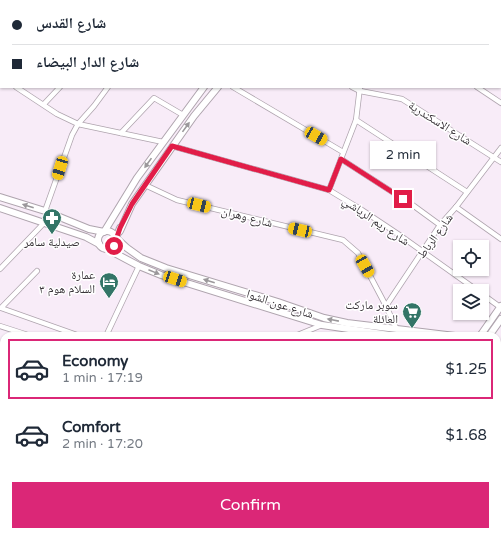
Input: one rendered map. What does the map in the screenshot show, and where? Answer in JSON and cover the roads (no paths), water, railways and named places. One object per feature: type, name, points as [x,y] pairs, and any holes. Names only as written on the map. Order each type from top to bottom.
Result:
[{"type":"main road","points":[[100,244],[100,235],[110,223],[137,178],[203,88]]},
{"type":"main road","points":[[0,208],[86,237],[107,249],[114,246],[120,228],[132,204],[194,116],[217,88]]},
{"type":"main road","points":[[0,197],[93,230],[110,232],[116,238]]},
{"type":"main road","points":[[93,230],[103,228],[110,223]]},
{"type":"main road","points":[[120,228],[119,234],[122,244]]},
{"type":"main road","name":"شارع عون الشوا","points":[[116,238],[141,258],[166,268],[278,302],[324,318],[346,323],[426,332]]},
{"type":"main road","name":"شارع عون الشوا","points":[[107,249],[139,266],[161,275],[322,325],[369,332]]},
{"type":"main road","points":[[484,332],[501,307]]},
{"type":"main road","points":[[492,332],[501,319]]},
{"type":"street","points":[[18,88],[57,114],[78,124],[163,142]]},
{"type":"street","points":[[44,104],[59,88]]},
{"type":"street","points":[[45,212],[72,135],[78,124],[107,88]]},
{"type":"street","points":[[235,88],[343,152]]},
{"type":"street","points":[[478,88],[501,104]]},
{"type":"street","points":[[329,190],[356,120],[360,89]]},
{"type":"street","name":"شارع الاسكندرية","points":[[360,89],[402,99],[501,162]]},
{"type":"street","points":[[121,133],[154,98],[183,115]]},
{"type":"street","points":[[356,120],[467,192]]},
{"type":"street","name":"شارع ريم الرياشي","points":[[172,146],[329,190],[368,214],[468,284]]},
{"type":"street","name":"شارع الرباط","points":[[386,306],[440,225],[456,207],[501,148]]},
{"type":"street","points":[[341,159],[414,206],[440,225]]},
{"type":"street","name":"شارع وهران","points":[[145,185],[177,200],[343,240],[358,253],[386,306]]},
{"type":"street","points":[[456,207],[501,239]]},
{"type":"street","points":[[0,269],[44,223]]},
{"type":"street","points":[[108,332],[139,266]]},
{"type":"street","points":[[37,271],[1,308],[67,332]]},
{"type":"street","points":[[489,299],[501,307]]},
{"type":"street","points":[[386,306],[396,328]]},
{"type":"street","points":[[305,332],[322,325]]},
{"type":"street","points":[[0,326],[18,332]]},
{"type":"place","name":"صيدلية سامر","points":[[52,235]]},
{"type":"place","name":"عمارة السلام هوم ٣","points":[[109,299]]},
{"type":"place","name":"سوبر ماركت العائلة","points":[[412,329]]}]
